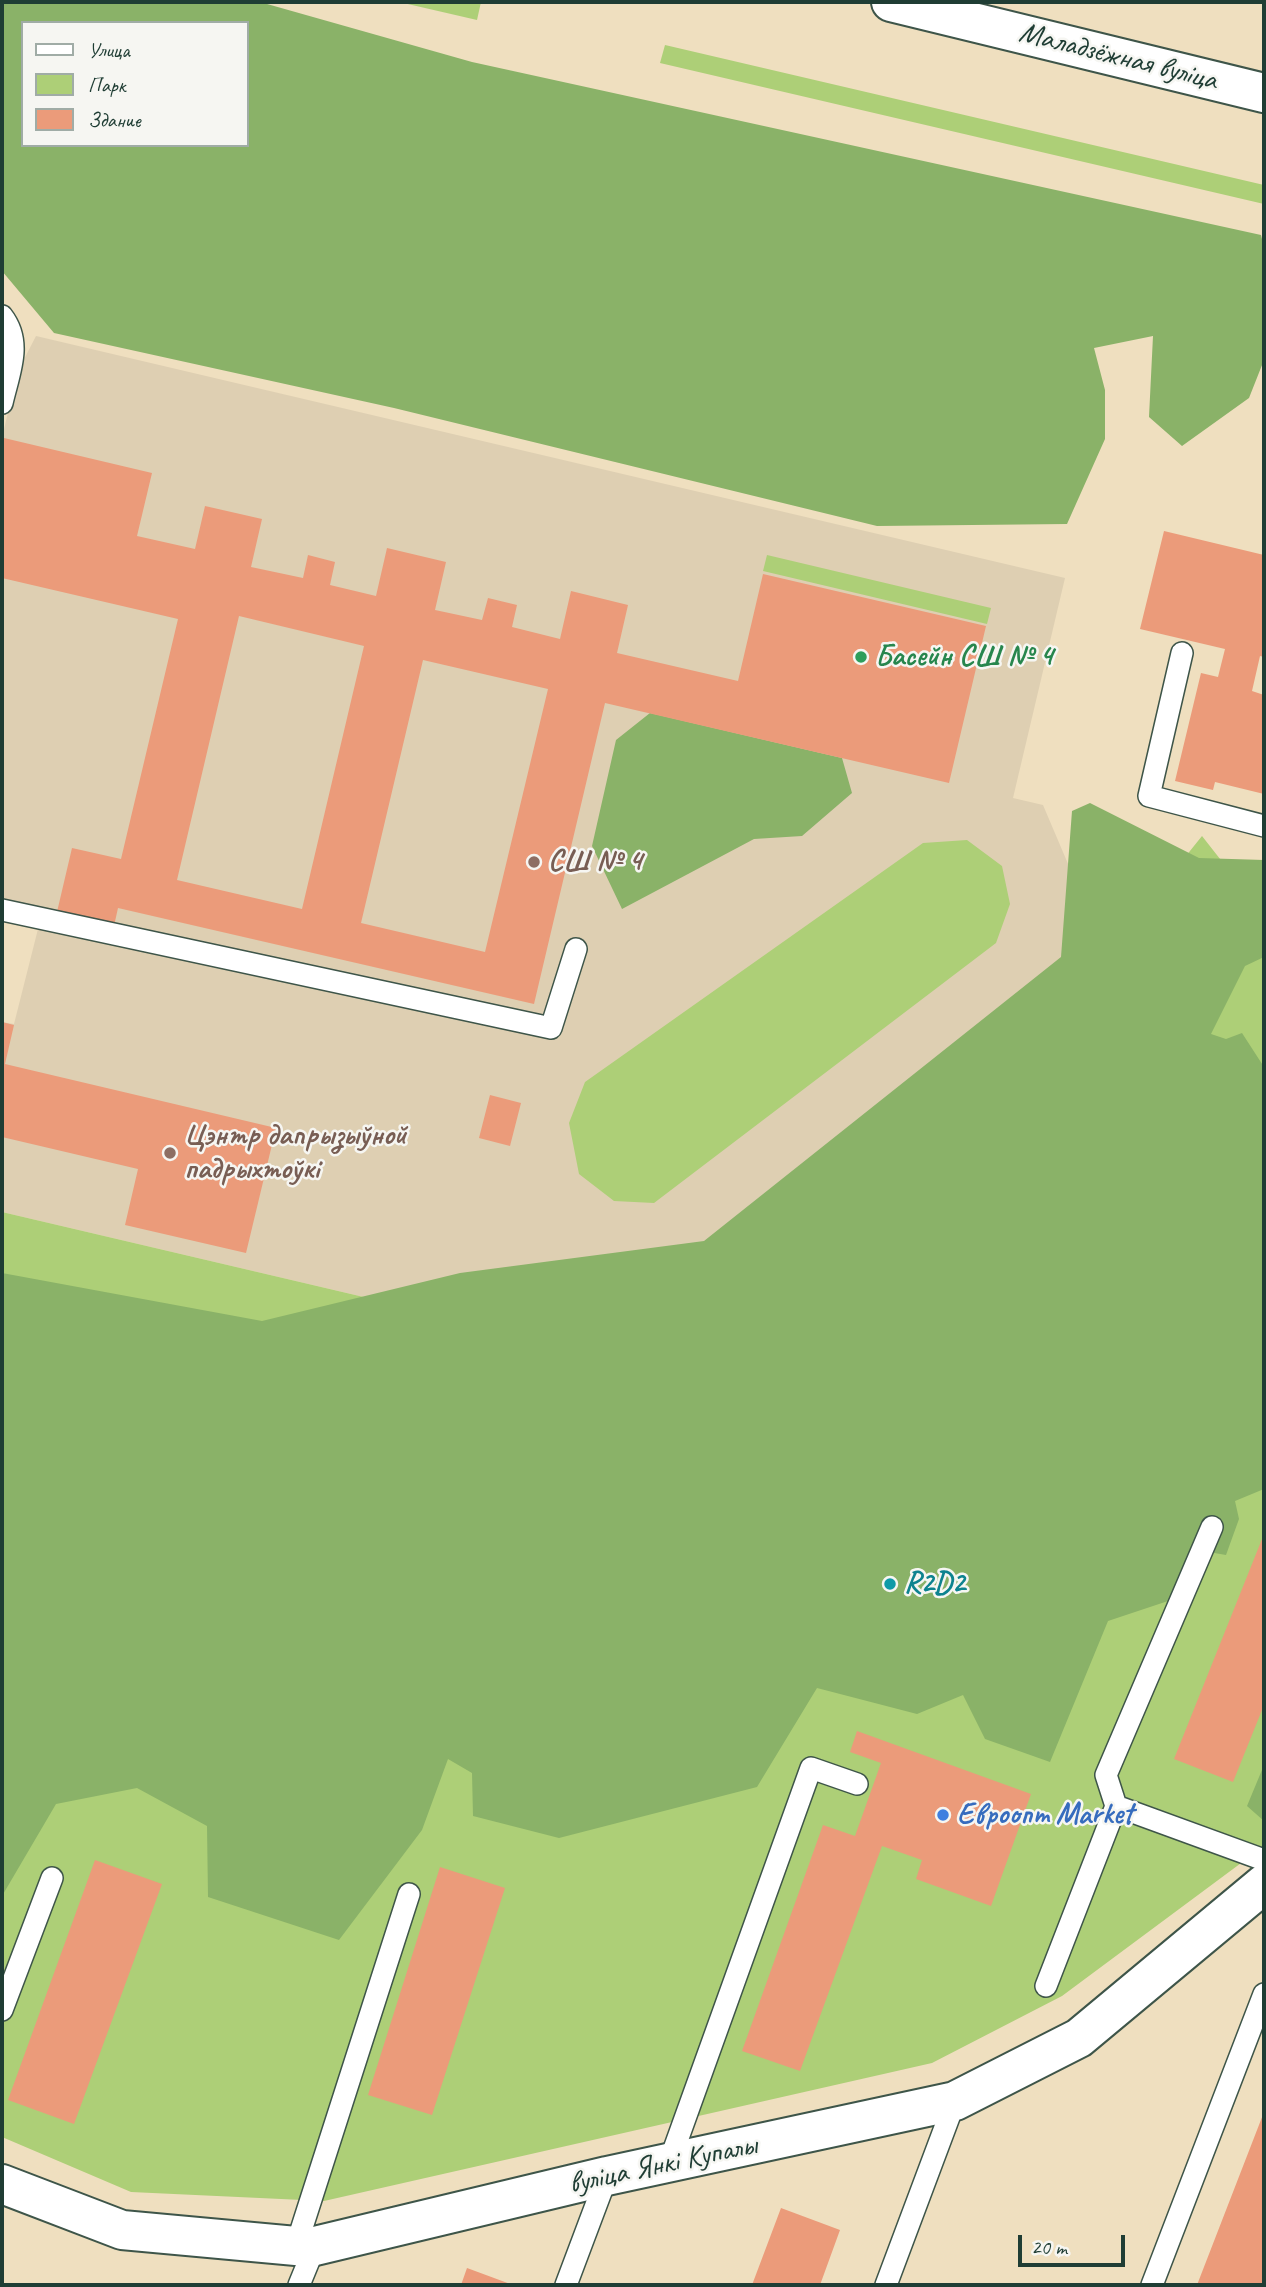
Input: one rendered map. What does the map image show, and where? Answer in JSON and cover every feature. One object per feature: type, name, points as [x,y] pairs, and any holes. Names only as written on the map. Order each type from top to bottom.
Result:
[{"type":"street","name":"Маладзёжная вуліца","points":[[891,2],[1264,93]]},
{"type":"street","name":"вуліца Янкі Купалы","points":[[2,2184],[122,2230],[305,2246],[607,2176],[955,2101],[1079,2038],[1264,1884]]},
{"type":"lane","points":[[2,316],[7,322],[15,346],[2,403]]},
{"type":"lane","points":[[1182,653],[1149,796],[1264,826]]},
{"type":"lane","points":[[2,910],[551,1028],[576,949]]},
{"type":"lane","points":[[1046,1986],[1116,1806],[1106,1775],[1212,1527]]},
{"type":"lane","points":[[669,2163],[811,1768],[857,1784]]},
{"type":"lane","points":[[1116,1806],[1264,1860]]},
{"type":"lane","points":[[2,2010],[52,1878]]},
{"type":"lane","points":[[299,2285],[305,2246],[409,1894]]},
{"type":"lane","points":[[1152,2285],[1264,1994]]},
{"type":"lane","points":[[886,2285],[955,2101]]},
{"type":"lane","points":[[566,2285],[607,2176]]},
{"type":"shaded area","name":"СШ № 4","points":[[36,336],[1065,578],[1013,798],[1043,805],[1091,918],[1116,943],[636,1361],[2,1212],[2,1022],[14,1024],[38,929],[2,921],[2,438],[17,373]]},
{"type":"green space","points":[[2,2],[260,2],[472,62],[1261,235],[1264,247],[1264,360],[1249,398],[1182,446],[1149,417],[1153,336],[1094,348],[1105,390],[1105,439],[1067,524],[877,526],[394,408],[54,333],[2,271]]},
{"type":"green space","points":[[399,2],[481,2],[477,20]]},
{"type":"green space","points":[[665,45],[1264,185],[1264,204],[660,63]]},
{"type":"green space","points":[[767,555],[991,608],[987,624],[763,571]]},
{"type":"green space","points":[[650,713],[842,758],[852,793],[802,836],[754,839],[622,909],[592,846],[616,740]]},
{"type":"green space","points":[[1090,803],[1199,858],[1264,860],[1264,957],[1245,966],[1211,1034],[1226,1039],[1242,1033],[1264,1067],[1264,1489],[1235,1501],[1239,1519],[1226,1555],[1191,1549],[1189,1594],[1108,1621],[1050,1762],[985,1739],[963,1695],[917,1714],[817,1688],[757,1787],[559,1838],[473,1816],[472,1773],[448,1759],[422,1830],[339,1940],[208,1897],[207,1826],[137,1788],[56,1804],[2,1896],[2,1273],[262,1321],[460,1273],[704,1241],[1061,957],[1072,811]]},
{"type":"green space","points":[[1202,836],[1264,915],[1264,1846],[1062,1996],[932,2063],[324,2201],[131,2192],[2,2137],[2,1212],[636,1361],[1116,943]]},
{"type":"green space","points":[[967,840],[1002,866],[1010,904],[996,943],[654,1203],[614,1201],[579,1174],[569,1123],[585,1082],[923,843]]},
{"type":"green space","points":[[1264,1765],[1264,1821],[1247,1806]]},
{"type":"building","points":[[4,438],[152,473],[137,536],[195,549],[205,506],[262,519],[251,567],[303,578],[308,555],[335,562],[330,585],[376,596],[387,548],[446,562],[435,610],[482,620],[488,598],[517,605],[512,627],[560,639],[571,591],[628,605],[617,653],[738,681],[763,574],[986,626],[949,783],[605,703],[534,1004],[118,908],[114,926],[57,912],[72,848],[121,859],[178,619],[2,578]],"holes":[[[239,616],[364,646],[302,909],[177,880]],[[423,660],[548,689],[485,952],[361,923]]]},
{"type":"building","points":[[1164,531],[1264,555],[1264,657],[1260,656],[1252,691],[1264,695],[1264,794],[1215,782],[1213,790],[1175,781],[1201,673],[1218,677],[1225,649],[1140,629]]},
{"type":"building","name":"Цэнтр дапрызыўной падрыхтоўкі","points":[[2,1022],[14,1025],[5,1064],[276,1128],[246,1253],[125,1225],[138,1169],[2,1137]]},
{"type":"building","points":[[490,1095],[521,1103],[510,1146],[479,1138]]},
{"type":"building","points":[[1264,1534],[1264,1705],[1233,1782],[1174,1759]]},
{"type":"building","points":[[857,1731],[1031,1794],[991,1906],[916,1879],[922,1860],[882,1846],[800,2071],[742,2051],[823,1825],[855,1836],[881,1763],[850,1752]]},
{"type":"building","points":[[95,1860],[162,1884],[74,2124],[8,2100]]},
{"type":"building","points":[[440,1867],[505,1888],[432,2115],[368,2095]]},
{"type":"building","points":[[1264,2112],[1263,2285],[1197,2285]]},
{"type":"building","points":[[781,2208],[840,2230],[820,2285],[752,2285]]},
{"type":"building","points":[[467,2268],[513,2285],[461,2285]]},
{"type":"place","name":"Басейн СШ № 4","points":[[861,657]]},
{"type":"place","name":"СШ № 4","points":[[534,862]]},
{"type":"place","name":"Цэнтр дапрызыўной падрыхтоўкі","points":[[170,1153]]},
{"type":"place","name":"R2D2","points":[[890,1584]]},
{"type":"place","name":"Евроопт Market","points":[[943,1815]]}]
